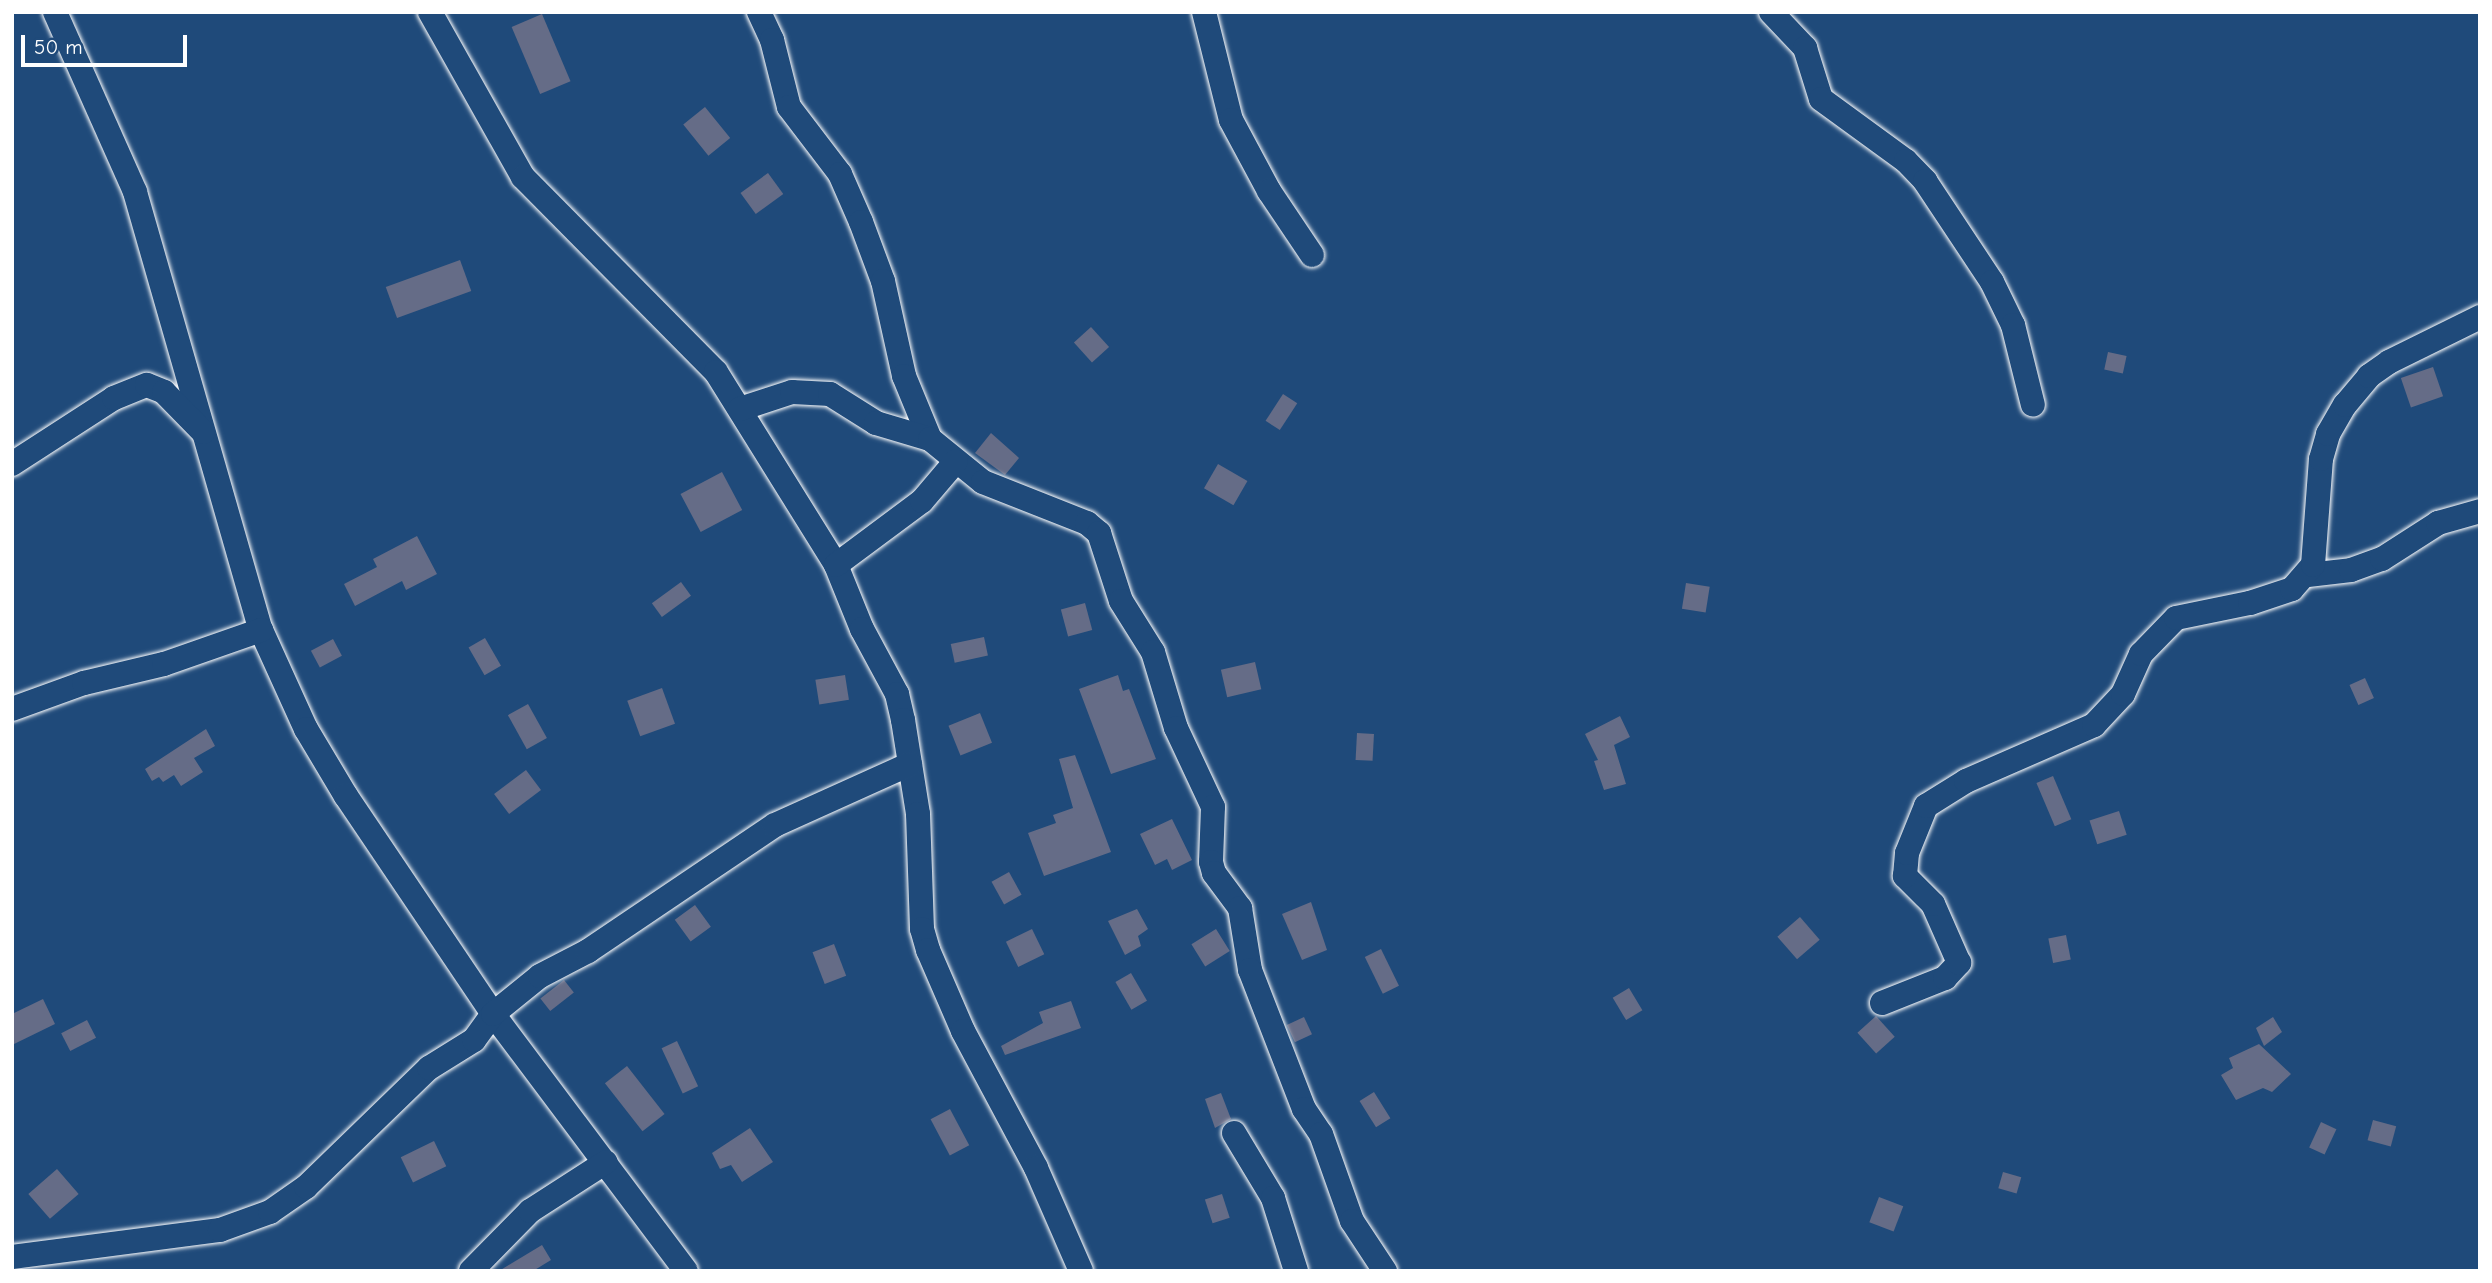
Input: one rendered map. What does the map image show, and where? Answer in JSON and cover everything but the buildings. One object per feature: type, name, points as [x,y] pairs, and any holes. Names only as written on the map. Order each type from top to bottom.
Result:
[{"type":"street","points":[[55,12],[135,192],[261,629],[306,729],[346,796],[493,1014],[686,1271]]},
{"type":"street","points":[[430,12],[523,177],[668,320],[716,372],[740,409],[755,441],[810,519],[836,565],[862,629],[897,694],[918,814],[924,936],[963,1031],[1037,1168],[1081,1271]]},
{"type":"street","points":[[759,12],[772,40],[789,107],[840,174],[862,222],[883,281],[904,376],[930,439]]},
{"type":"street","points":[[1204,12],[1231,120],[1269,191],[1312,255]]},
{"type":"street","points":[[1771,12],[1805,48],[1821,99],[1906,162],[1925,181],[1992,282],[2013,325],[2033,405]]},
{"type":"street","points":[[2308,575],[2316,554],[2321,459],[2328,433],[2345,405],[2369,376],[2389,362],[2480,317]]},
{"type":"street","points":[[12,464],[114,398],[152,384],[206,435]]},
{"type":"street","points":[[740,409],[792,392],[819,392],[851,404],[883,425],[930,439],[983,482],[1087,523],[1104,539],[1121,601],[1153,652],[1176,728],[1213,807],[1211,862],[1214,873],[1240,908],[1250,970],[1304,1109],[1327,1149],[1352,1221],[1385,1271]]},
{"type":"street","points":[[836,565],[922,501],[956,461]]},
{"type":"street","points":[[1882,1003],[1945,978],[1959,963],[1933,904],[1905,876],[1917,823],[1930,802],[2094,725],[2123,694],[2141,654],[2176,618],[2278,596],[2308,575],[2372,563],[2438,523],[2480,511]]},
{"type":"street","points":[[12,709],[84,683],[164,664],[261,629]]},
{"type":"street","points":[[12,1257],[220,1230],[270,1212],[306,1187],[429,1068],[474,1040],[493,1014],[540,976],[588,951],[775,825],[910,764]]},
{"type":"street","points":[[1234,1133],[1273,1198],[1296,1271]]},
{"type":"street","points":[[471,1271],[530,1211],[606,1162]]}]
